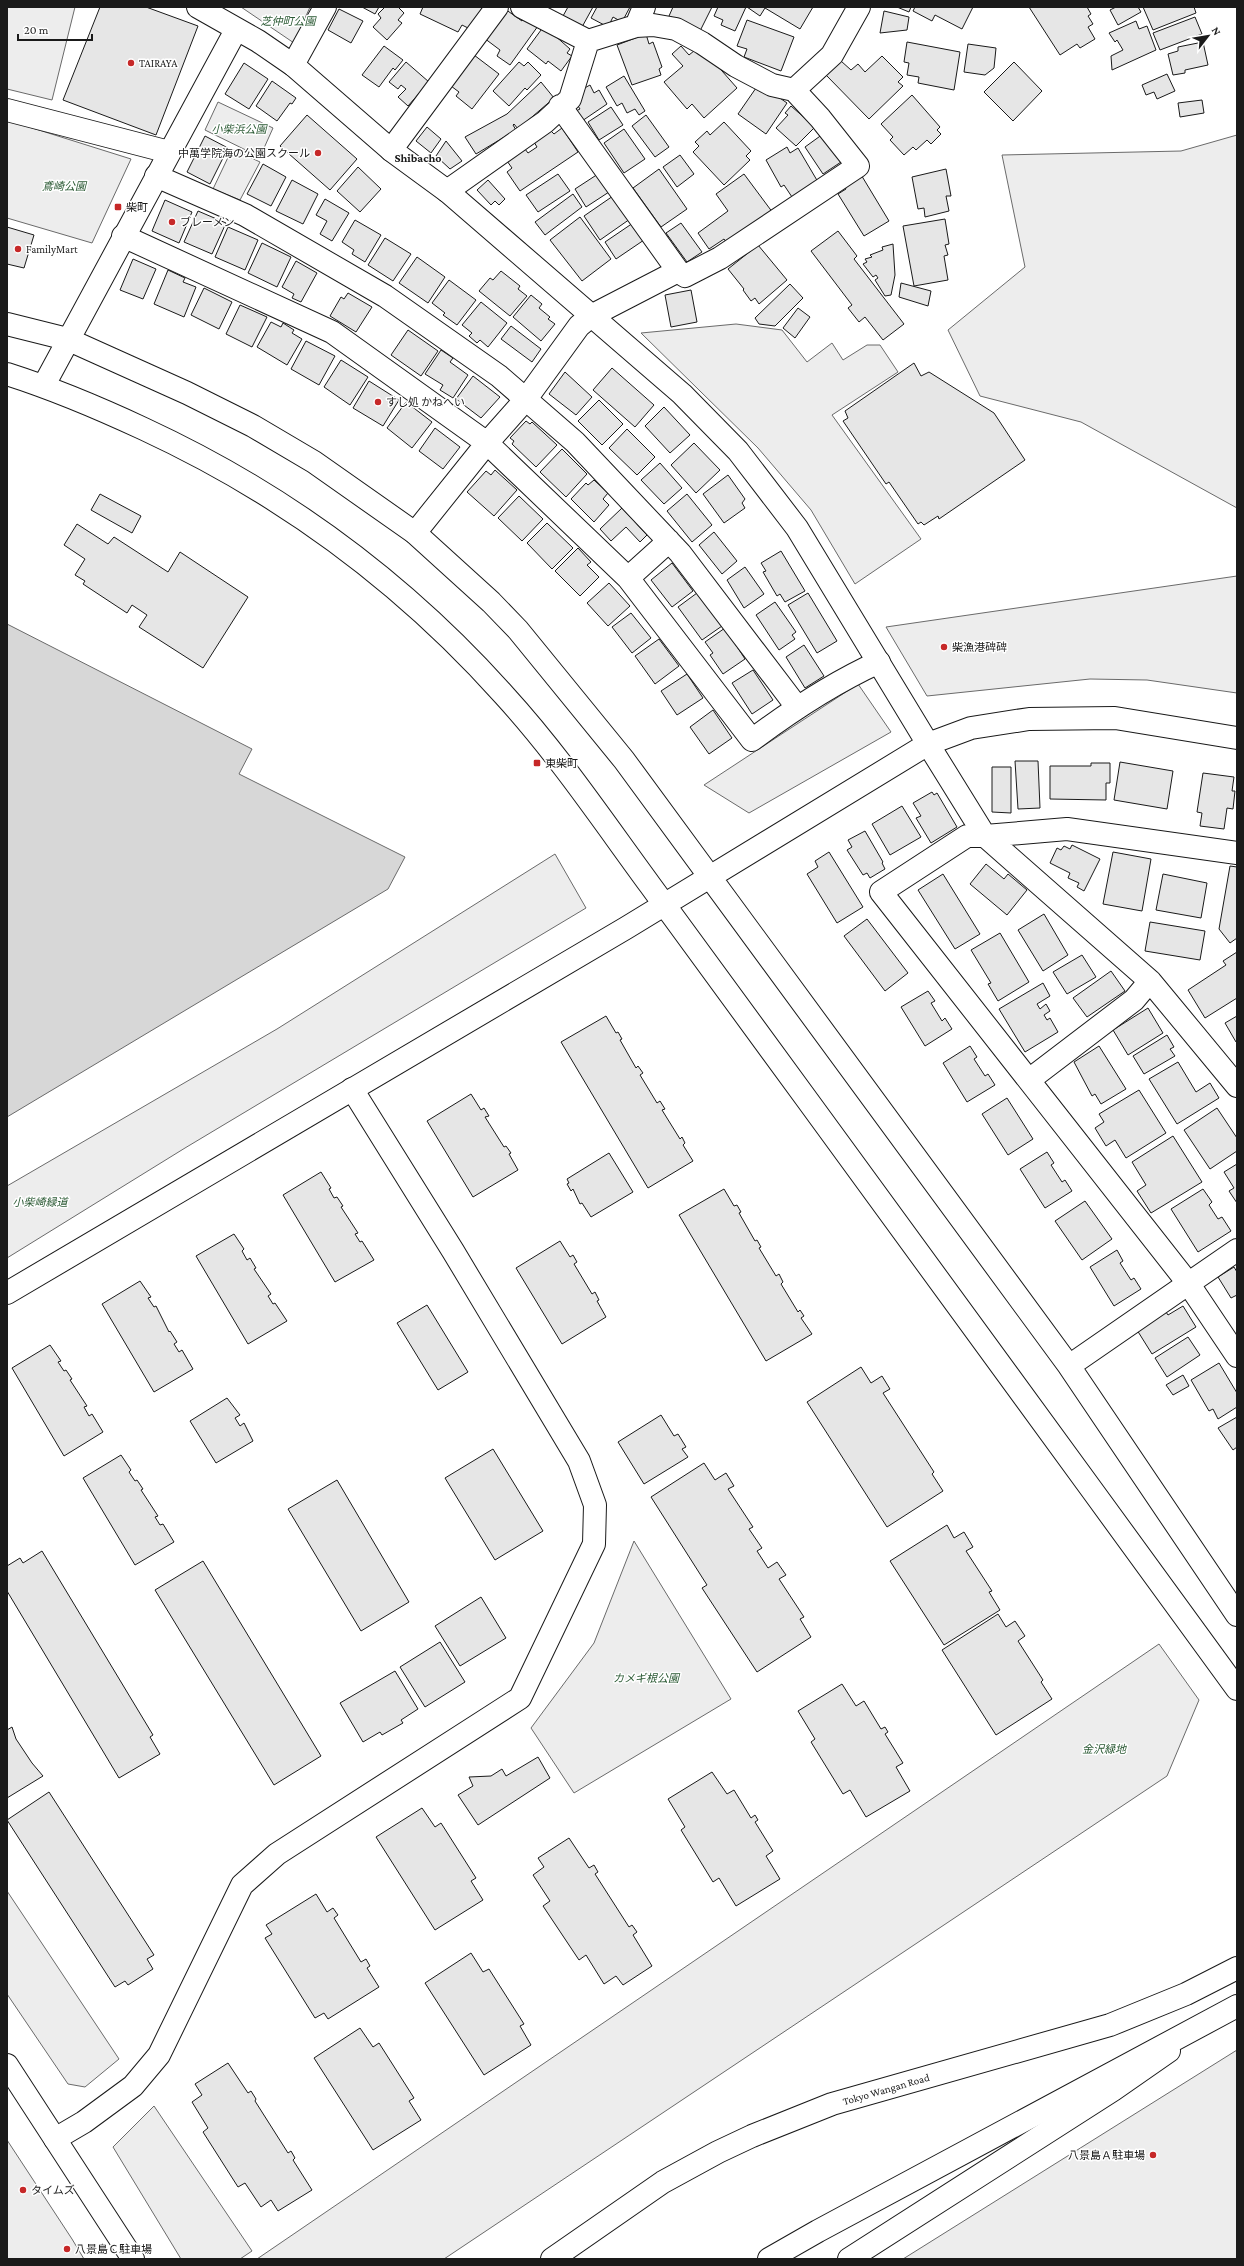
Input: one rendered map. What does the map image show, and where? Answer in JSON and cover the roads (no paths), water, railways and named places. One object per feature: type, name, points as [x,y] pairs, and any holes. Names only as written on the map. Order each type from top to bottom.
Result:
[{"type":"main road","points":[[198,7],[236,30],[258,41],[293,65],[390,150],[447,191],[682,394],[738,451],[797,528],[985,836],[1150,981],[1237,1086]]},
{"type":"main road","points":[[293,65],[324,7]]},
{"type":"main road","points":[[390,150],[454,68],[497,7]]},
{"type":"main road","points":[[522,7],[588,41]]},
{"type":"main road","points":[[794,90],[832,55],[859,7]]},
{"type":"main road","points":[[447,191],[545,122],[560,106],[570,99],[588,41],[640,16],[653,25],[676,29],[702,43],[742,69],[772,85],[794,90],[820,118],[858,166],[720,258],[685,276],[678,271],[560,106]]},
{"type":"main road","points":[[44,385],[67,339],[236,30]]},
{"type":"main road","points":[[7,110],[169,152]]},
{"type":"main road","points":[[156,176],[245,215],[386,296],[500,376],[575,442],[669,541],[797,707]]},
{"type":"main road","points":[[123,236],[332,332],[487,443],[628,578],[752,740],[797,707],[856,672],[879,662]]},
{"type":"main road","points":[[415,533],[487,443],[526,399],[579,326],[591,316],[678,271]]},
{"type":"main road","points":[[7,324],[67,339],[187,393],[253,426],[314,462],[415,533],[491,602],[523,635],[624,760],[1069,1366],[1237,1615]]},
{"type":"main road","points":[[7,374],[44,385],[168,440],[234,475],[277,501],[340,543],[398,590],[473,661],[527,721],[553,753],[1237,1689]]},
{"type":"main road","points":[[628,578],[669,541]]},
{"type":"main road","points":[[7,1293],[664,905],[928,744],[971,728],[1029,719],[1114,718],[1237,738]]},
{"type":"main road","points":[[1237,853],[1067,829],[985,836],[967,836],[881,892],[1188,1283],[1237,1356]]},
{"type":"main road","points":[[1029,1080],[1134,1000],[1150,981]]},
{"type":"main road","points":[[55,2139],[84,2122],[133,2086],[159,2055],[242,1884],[277,1854],[520,1698],[594,1544],[595,1505],[579,1461],[453,1251],[352,1089]]},
{"type":"main road","points":[[1069,1366],[1237,1250]]},
{"type":"main road","name":"Tokyo Wangan Road","points":[[554,2257],[663,2182],[718,2152],[752,2136],[832,2104],[1110,2025],[1186,1994],[1237,1968]]},
{"type":"main road","points":[[769,2259],[983,2141],[1232,2008]]},
{"type":"main road","points":[[849,2259],[1113,2090],[1232,2008]]},
{"type":"main road","points":[[7,2065],[133,2259]]},
{"type":"place","name":"TAIRAYA","points":[[131,63]]},
{"type":"place","name":"中萬学院海の公園スクール","points":[[318,153]]},
{"type":"place","name":"柴町","points":[[118,207]]},
{"type":"place","name":"ブレーメン","points":[[172,222]]},
{"type":"place","name":"FamilyMart","points":[[18,249]]},
{"type":"place","name":"すし処 かねへい","points":[[378,402]]},
{"type":"place","name":"柴漁港碑碑","points":[[944,647]]},
{"type":"place","name":"東柴町","points":[[537,763]]},
{"type":"place","name":"八景島Ａ駐車場","points":[[1153,2155]]},
{"type":"place","name":"タイムズ","points":[[23,2190]]},
{"type":"place","name":"八景島Ｃ駐車場","points":[[67,2249]]},
{"type":"district","name":"Shibacho","points":[[418,158]]},
{"type":"park label","name":"芝仲町公園","points":[[288,21]]},
{"type":"park label","name":"小柴浜公園","points":[[239,129]]},
{"type":"park label","name":"鳶崎公園","points":[[64,186]]},
{"type":"park label","name":"小柴崎緑道","points":[[40,1202]]},
{"type":"park label","name":"カメギ根公園","points":[[646,1678]]},
{"type":"park label","name":"金沢緑地","points":[[1104,1749]]}]
